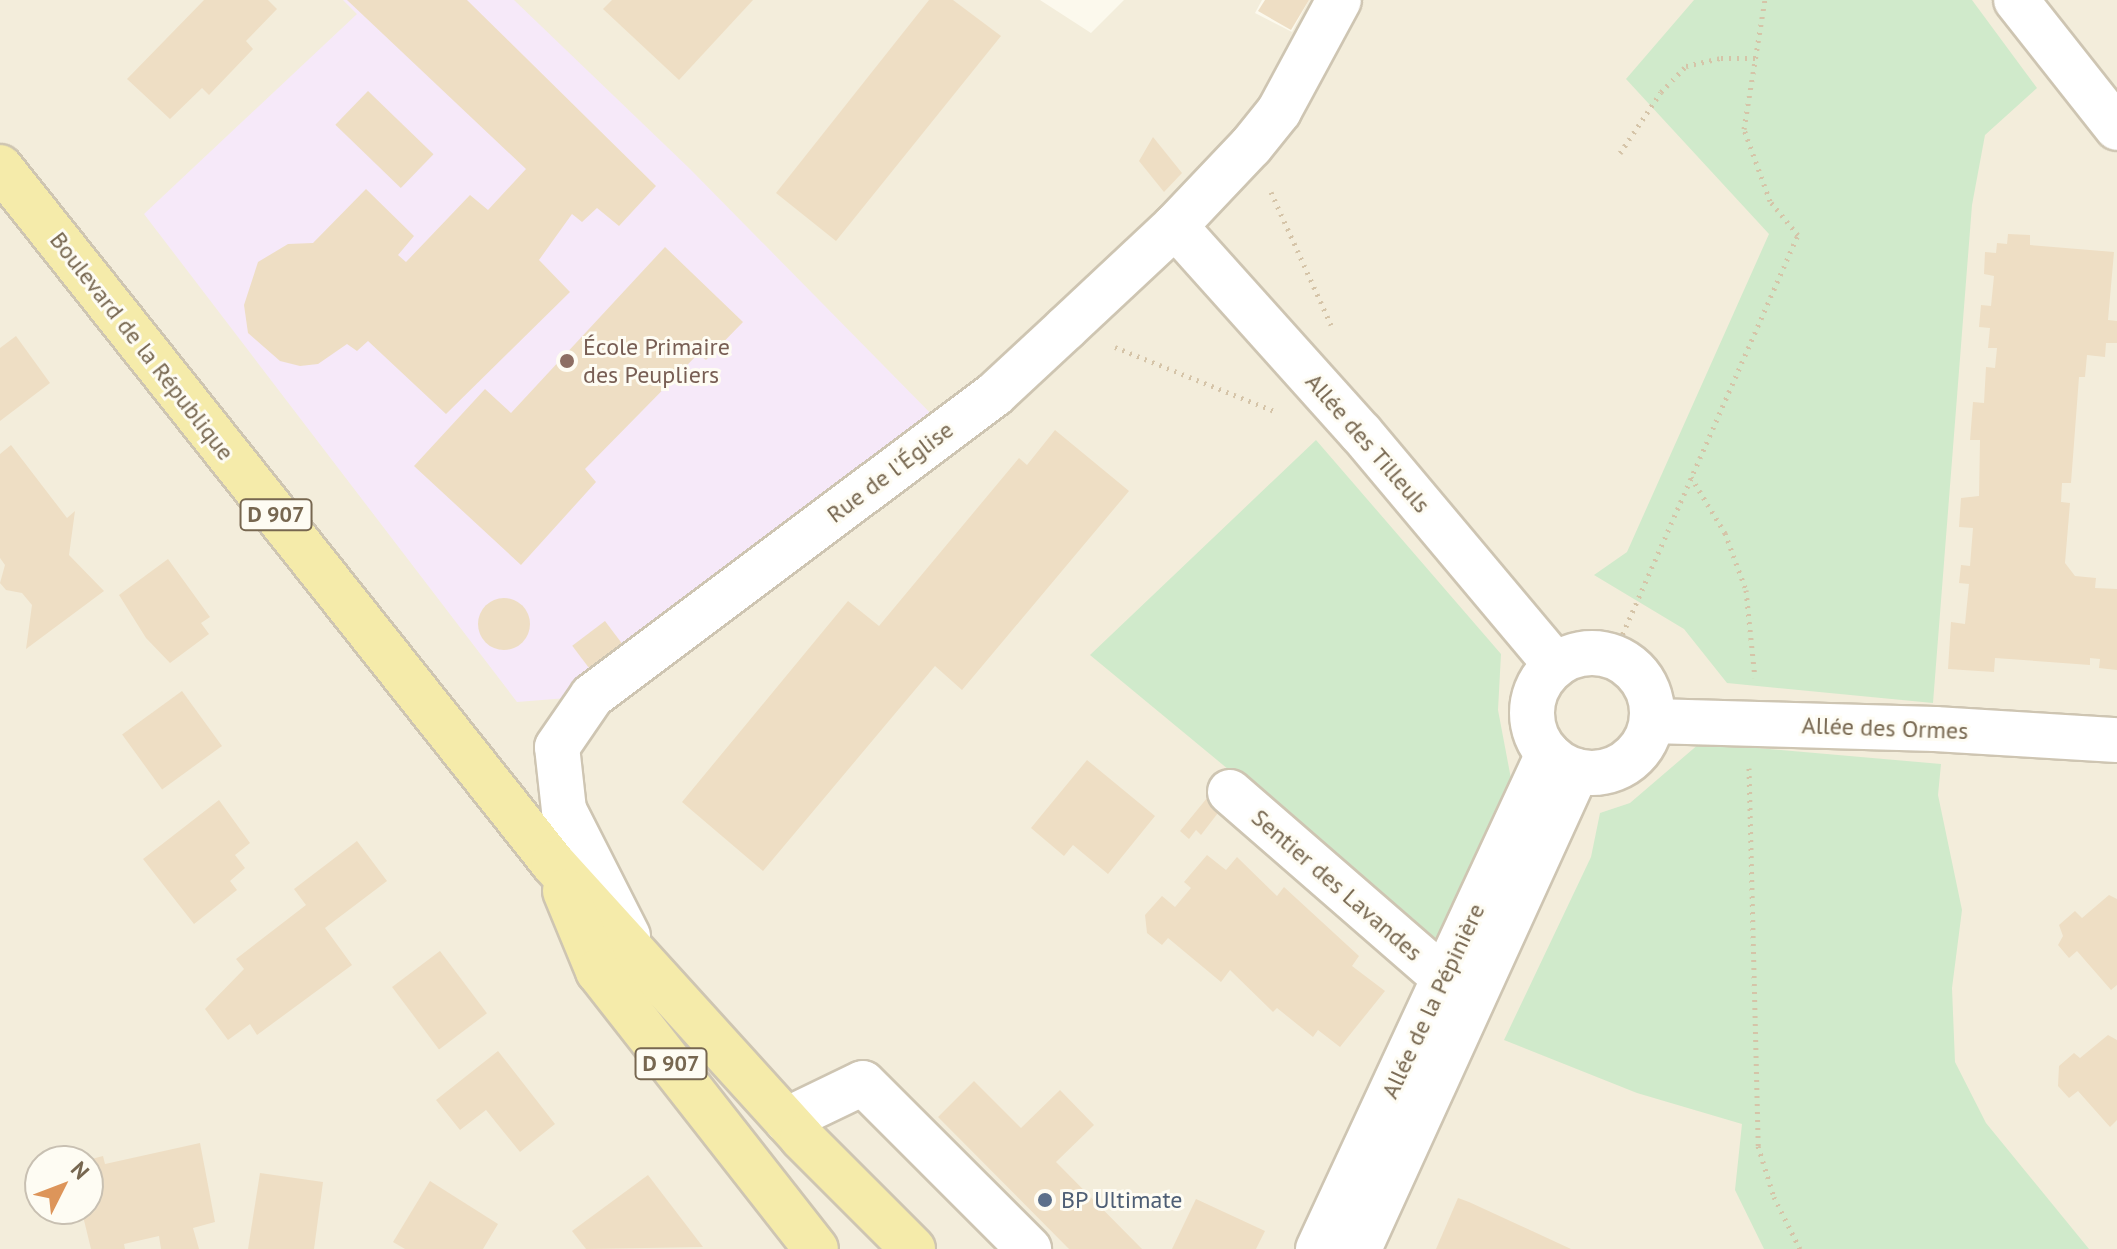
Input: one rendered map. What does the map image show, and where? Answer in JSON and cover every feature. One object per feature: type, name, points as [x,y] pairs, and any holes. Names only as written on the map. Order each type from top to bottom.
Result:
[{"type":"main road","name":"Boulevard de la République","points":[[0,167],[553,863],[786,1120],[913,1249]]},
{"type":"main road","name":"Boulevard de la République","points":[[553,863],[598,971],[816,1249]]},
{"type":"street","name":"Rue de l'Église","points":[[637,953],[564,810],[557,747],[592,696],[995,394],[1175,226],[1279,111],[1339,0]]},
{"type":"street","points":[[2016,0],[2117,128]]},
{"type":"street","name":"Allée des Tilleuls","points":[[1175,226],[1361,433],[1556,665]]},
{"type":"street","points":[[1593,652],[1613,656],[1644,682],[1652,721],[1646,740],[1617,768],[1562,762],[1536,732],[1532,708],[1536,691],[1556,665],[1593,652]]},
{"type":"street","name":"Allée des Ormes","points":[[1652,721],[2117,740]]},
{"type":"street","name":"Allée de la Pépinière","points":[[1318,1249],[1458,986],[1562,762]]},
{"type":"street","name":"Sentier des Lavandes","points":[[1230,792],[1458,986]]},
{"type":"street","name":"Allée de la Pépinière","points":[[1359,1249],[1458,986]]},
{"type":"street","points":[[786,1120],[863,1083],[1029,1249]]},
{"type":"path","points":[[1613,656],[1798,235],[1770,201],[1744,129],[1765,0]]},
{"type":"path","points":[[1620,153],[1661,92],[1686,66],[1756,58]]},
{"type":"path","points":[[1691,477],[1725,533],[1746,590],[1755,670],[1746,803],[1758,1146],[1774,1197],[1800,1249]]},
{"type":"shaded area","points":[[0,0],[1040,0],[1091,33],[1124,0],[1262,0],[1255,13],[1292,32],[1309,0],[2117,0],[2117,1249],[0,1249]]},
{"type":"shaded area","name":"École Primaire des Peupliers","points":[[343,0],[514,0],[690,169],[947,430],[592,696],[517,702],[144,214],[357,14]]},
{"type":"green space","points":[[1694,0],[1972,0],[2037,88],[1985,135],[1972,205],[1933,703],[1727,683],[1684,629],[1594,575],[1627,552],[1769,234],[1626,79]]},
{"type":"green space","points":[[1316,440],[1501,654],[1498,710],[1512,784],[1453,935],[1436,941],[1090,655]]},
{"type":"green space","points":[[1700,743],[1941,764],[1938,795],[1962,910],[1952,988],[1955,1062],[1986,1123],[2089,1249],[1764,1249],[1735,1190],[1742,1124],[1637,1093],[1504,1040],[1591,857],[1600,813],[1630,803]]},
{"type":"building","points":[[204,0],[268,0],[277,9],[246,41],[253,49],[209,95],[202,88],[170,119],[127,79]]},
{"type":"building","points":[[347,0],[467,0],[656,186],[619,226],[597,208],[582,222],[572,214],[539,260],[570,292],[446,414],[368,341],[357,351],[347,344],[318,364],[300,366],[280,361],[248,333],[244,305],[258,262],[288,244],[313,243],[366,189],[414,236],[398,255],[406,262],[470,195],[488,210],[526,169]]},
{"type":"building","points":[[612,0],[753,0],[679,80],[603,9]]},
{"type":"building","points":[[929,0],[953,0],[1001,36],[836,241],[776,193]]},
{"type":"building","points":[[1265,0],[1309,0],[1291,30],[1258,11]]},
{"type":"building","points":[[368,91],[433,154],[401,188],[335,125]]},
{"type":"building","points":[[1153,137],[1182,173],[1164,192],[1139,161]]},
{"type":"building","points":[[2008,234],[2030,235],[2030,245],[2114,252],[2108,320],[2117,321],[2117,343],[2106,343],[2105,357],[2087,355],[2085,377],[2079,377],[2071,483],[2062,483],[2061,502],[2070,503],[2065,563],[2075,576],[2096,578],[2095,588],[2117,589],[2117,670],[2099,668],[2100,659],[2090,658],[2090,665],[1995,658],[1994,672],[1948,669],[1951,622],[1965,624],[1969,584],[1959,583],[1961,565],[1970,566],[1973,528],[1959,527],[1961,498],[1979,496],[1980,440],[1970,440],[1973,402],[1984,403],[1986,367],[1995,368],[1997,348],[1988,348],[1990,328],[1979,327],[1981,305],[1991,306],[1994,276],[1984,274],[1985,252],[1996,253],[1997,243],[2007,244]]},
{"type":"building","points":[[665,247],[743,322],[706,360],[698,354],[585,469],[596,482],[521,565],[414,466],[485,389],[511,413]]},
{"type":"building","points":[[16,336],[50,383],[0,421],[0,348]]},
{"type":"building","points":[[1055,430],[1129,491],[962,690],[935,666],[763,871],[682,802],[848,601],[879,626],[1019,458],[1027,465]]},
{"type":"building","points":[[11,445],[67,518],[75,511],[69,555],[104,591],[26,649],[32,605],[22,593],[6,590],[0,583],[5,565],[0,558],[0,454]]},
{"type":"building","points":[[168,559],[210,617],[201,623],[209,634],[170,663],[146,638],[119,595]]},
{"type":"building","points":[[504,598],[522,606],[530,624],[522,642],[504,650],[486,642],[478,624],[486,606]]},
{"type":"building","points":[[605,621],[626,649],[593,674],[572,646]]},
{"type":"building","points":[[182,691],[222,746],[162,790],[122,734]]},
{"type":"building","points":[[1087,760],[1155,816],[1108,874],[1073,845],[1064,856],[1031,828]]},
{"type":"building","points":[[1207,798],[1221,809],[1201,835],[1196,830],[1189,839],[1180,831]]},
{"type":"building","points":[[219,800],[250,843],[235,855],[245,868],[230,881],[237,890],[194,924],[143,859]]},
{"type":"building","points":[[357,841],[387,881],[325,928],[352,965],[257,1035],[250,1024],[228,1040],[205,1009],[244,969],[236,959],[306,905],[294,889]]},
{"type":"building","points":[[1207,855],[1226,870],[1237,857],[1277,896],[1284,887],[1359,956],[1352,966],[1385,991],[1340,1047],[1318,1030],[1313,1037],[1277,1008],[1273,1012],[1230,970],[1221,982],[1168,938],[1162,945],[1147,933],[1145,915],[1162,896],[1175,907],[1191,888],[1184,882]]},
{"type":"building","points":[[2109,895],[2117,899],[2117,985],[2111,990],[2077,951],[2069,958],[2058,945],[2063,936],[2059,925],[2075,911],[2082,918]]},
{"type":"building","points":[[440,951],[487,1013],[439,1049],[392,987]]},
{"type":"building","points":[[2108,1035],[2117,1040],[2117,1120],[2110,1127],[2078,1091],[2069,1098],[2058,1086],[2059,1066],[2074,1053],[2080,1058]]},
{"type":"building","points":[[498,1051],[555,1124],[520,1152],[486,1110],[460,1130],[436,1100]]},
{"type":"building","points":[[974,1081],[1021,1128],[1060,1090],[1094,1125],[1056,1162],[1142,1249],[1069,1249],[938,1117]]},
{"type":"building","points":[[200,1143],[215,1222],[193,1228],[199,1249],[161,1249],[159,1236],[124,1244],[125,1249],[91,1249],[85,1225],[104,1225],[104,1160],[105,1164]]},
{"type":"building","points":[[260,1173],[323,1182],[314,1249],[248,1249]]},
{"type":"building","points":[[648,1175],[703,1247],[586,1249],[572,1231]]},
{"type":"building","points":[[430,1181],[498,1224],[483,1249],[405,1249],[393,1242]]},
{"type":"building","points":[[1458,1198],[1469,1202],[1571,1249],[1436,1249]]},
{"type":"building","points":[[1196,1199],[1265,1231],[1256,1249],[1172,1249]]},
{"type":"place","name":"École Primaire des Peupliers","points":[[567,361]]},
{"type":"place","name":"BP Ultimate","points":[[1045,1200]]}]
